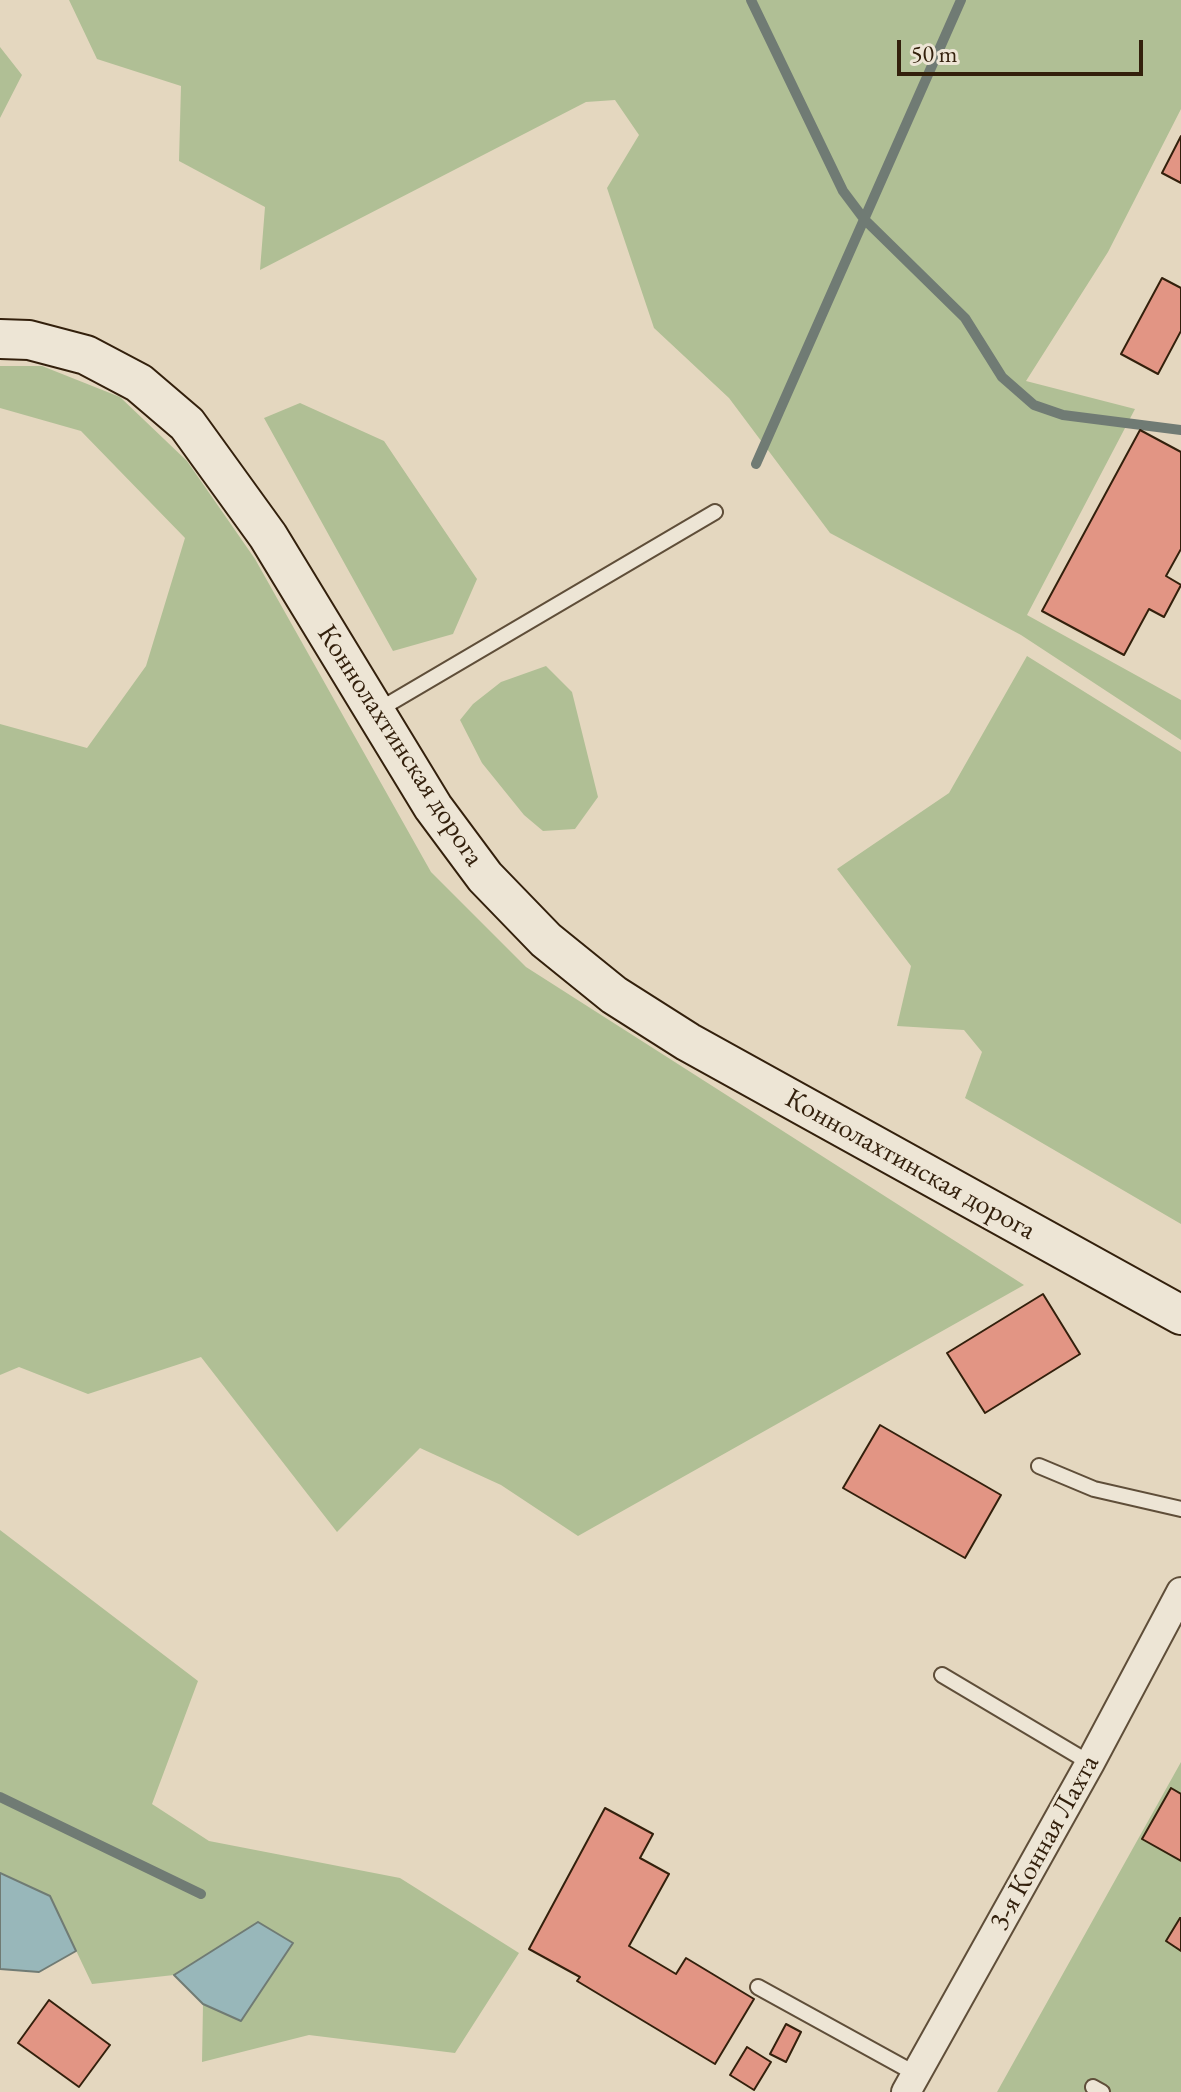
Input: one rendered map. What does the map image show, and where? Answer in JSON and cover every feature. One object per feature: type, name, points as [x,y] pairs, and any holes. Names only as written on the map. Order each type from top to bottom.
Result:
[{"type":"main road","name":"Коннолахтинская дорога","points":[[0,339],[29,340],[86,355],[139,383],[187,424],[268,536],[433,807],[485,877],[546,940],[614,995],[688,1042],[1181,1315]]},
{"type":"street","name":"3-я Конная Лахта","points":[[911,2083],[1090,1763],[1181,1592]]},
{"type":"lane","points":[[375,713],[715,512]]},
{"type":"lane","points":[[1039,1466],[1094,1489],[1181,1509]]},
{"type":"lane","points":[[942,1675],[1090,1763]]},
{"type":"lane","points":[[758,1987],[911,2083]]},
{"type":"green space","points":[[69,0],[1181,0],[1181,109],[1108,252],[1026,381],[1135,409],[1027,615],[1181,700],[1181,740],[1021,635],[830,533],[729,398],[654,328],[607,188],[639,135],[615,100],[586,102],[260,270],[265,207],[179,161],[181,86],[97,59]]},
{"type":"green space","points":[[0,47],[22,75],[0,118]]},
{"type":"green space","points":[[0,366],[42,366],[120,397],[187,461],[255,559],[431,872],[526,967],[1024,1285],[578,1536],[501,1485],[420,1448],[337,1532],[201,1357],[88,1394],[19,1367],[0,1375],[0,724],[87,748],[146,666],[185,538],[81,431],[0,408]]},
{"type":"green space","points":[[300,403],[384,441],[477,579],[453,634],[393,651],[264,418]]},
{"type":"green space","points":[[1027,656],[1181,752],[1181,1224],[965,1098],[982,1052],[964,1030],[897,1026],[911,966],[837,869],[949,793]]},
{"type":"green space","points":[[546,666],[572,692],[598,797],[575,829],[543,831],[524,815],[482,763],[460,720],[473,704],[501,682]]},
{"type":"green space","points":[[0,1530],[198,1681],[152,1804],[209,1841],[400,1878],[519,1953],[455,2053],[309,2035],[202,2062],[203,2004],[241,2021],[258,1922],[174,1975],[92,1984],[50,1896],[0,1873]]},
{"type":"green space","points":[[1181,1762],[1181,2092],[997,2092]]},
{"type":"water","points":[[0,1873],[50,1896],[76,1951],[39,1972],[0,1969]]},
{"type":"water","points":[[258,1922],[293,1943],[241,2021],[203,2004],[174,1975]]},
{"type":"building","points":[[1181,136],[1181,183],[1162,173]]},
{"type":"building","points":[[1162,278],[1181,288],[1181,331],[1158,374],[1121,354]]},
{"type":"building","points":[[1140,430],[1181,452],[1181,549],[1166,576],[1181,585],[1164,617],[1149,609],[1124,655],[1042,611]]},
{"type":"building","points":[[1043,1294],[1080,1354],[985,1413],[947,1353]]},
{"type":"building","points":[[880,1425],[1001,1495],[965,1558],[843,1488]]},
{"type":"building","points":[[1171,1788],[1181,1794],[1181,1861],[1142,1839]]},
{"type":"building","points":[[605,1808],[653,1834],[640,1858],[669,1874],[629,1946],[676,1974],[686,1958],[754,1999],[715,2064],[577,1981],[580,1977],[529,1949]]},
{"type":"building","points":[[1181,1918],[1181,1951],[1166,1941]]},
{"type":"building","points":[[49,2000],[110,2045],[79,2087],[18,2043]]},
{"type":"building","points":[[786,2024],[801,2032],[786,2062],[770,2054]]},
{"type":"building","points":[[747,2047],[771,2062],[754,2090],[730,2075]]},
{"type":"waterway","points":[[751,0],[843,191],[864,219],[965,318],[1002,377],[1034,405],[1063,415],[1181,430]]},
{"type":"waterway","points":[[756,464],[961,0]]},
{"type":"waterway","points":[[0,1797],[201,1894]]}]
